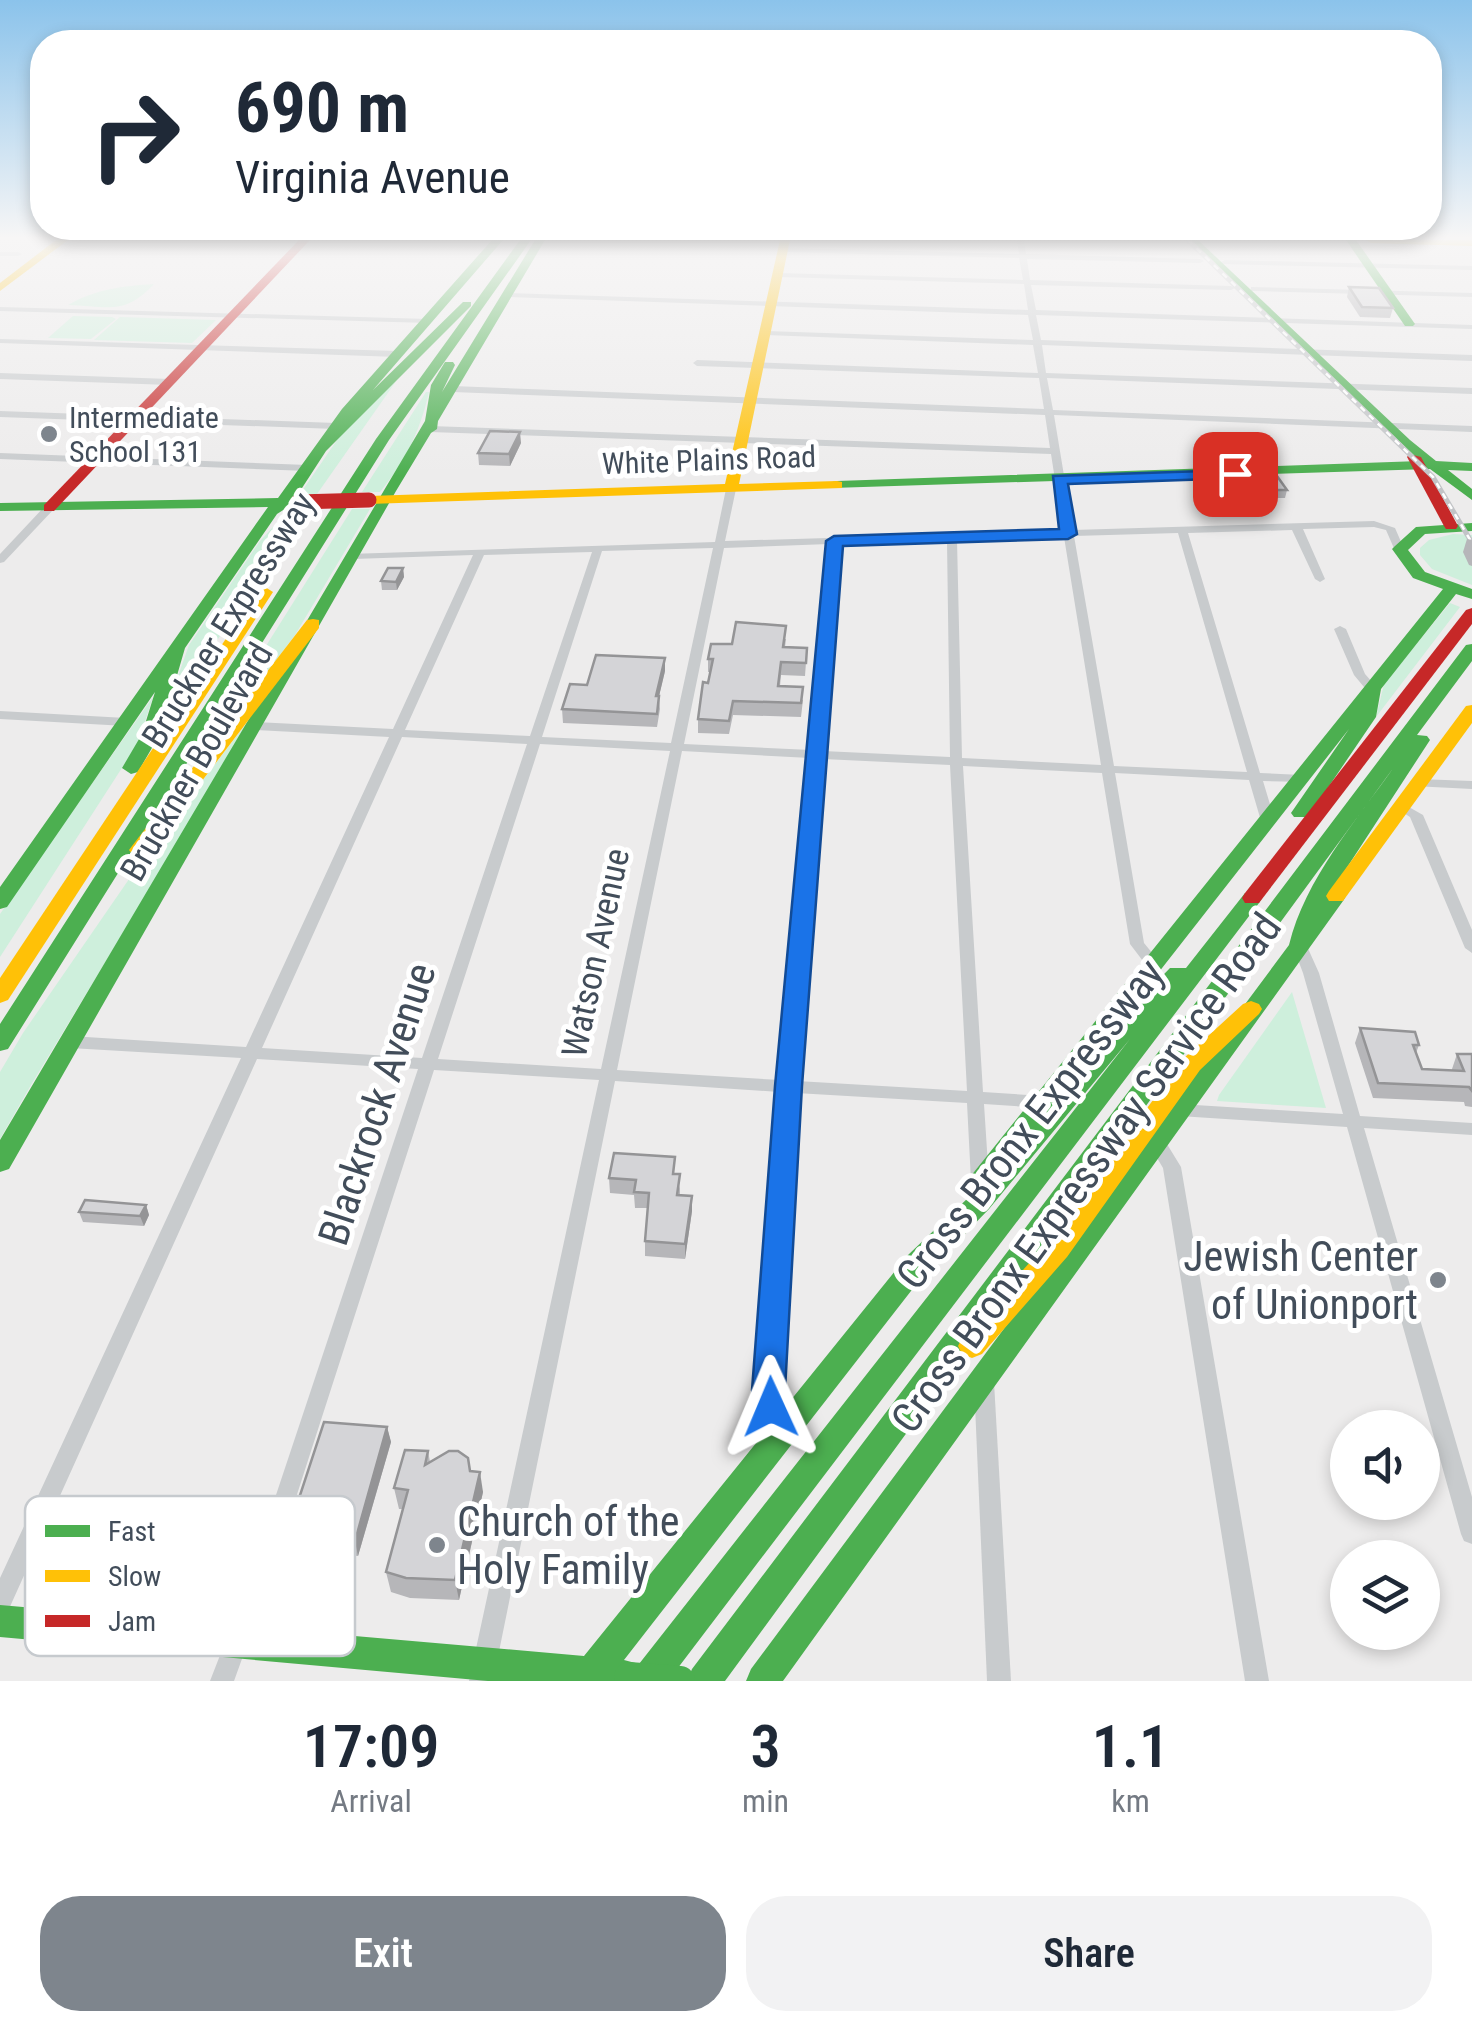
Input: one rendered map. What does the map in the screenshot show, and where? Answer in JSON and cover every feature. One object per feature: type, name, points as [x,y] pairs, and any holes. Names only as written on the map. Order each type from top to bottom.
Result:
[{"type":"main road","points":[[49,508],[231,318]]},
{"type":"main road","name":"Bruckner Boulevard","points":[[0,902],[177,648],[289,502],[336,426],[430,318]]},
{"type":"main road","points":[[322,450],[449,318]]},
{"type":"main road","name":"Bruckner Expressway","points":[[0,995],[353,458],[455,318]]},
{"type":"main road","name":"Bruckner Expressway","points":[[0,1043],[383,439],[480,318]]},
{"type":"main road","points":[[430,429],[438,382],[481,318]]},
{"type":"main road","name":"Bruckner Boulevard","points":[[0,1162],[353,556],[377,500],[430,429],[453,390],[488,318]]},
{"type":"main road","name":"Watson Avenue","points":[[730,489],[769,318]]},
{"type":"main road","points":[[1272,318],[1432,474],[1462,527],[1412,534],[1400,551],[1410,568],[1459,591],[1472,604]]},
{"type":"main road","points":[[1404,318],[1408,324]]},
{"type":"main road","name":"White Plains Road","points":[[0,507],[377,500],[1373,470],[1432,474],[1472,471]]},
{"type":"main road","points":[[1432,474],[1472,496]]},
{"type":"main road","name":"Cross Bronx Expressway Service Road","points":[[589,1677],[1268,821],[1459,591]]},
{"type":"main road","name":"Cross Bronx Expressway","points":[[638,1679],[1472,613]]},
{"type":"main road","points":[[73,926],[136,854],[312,624]]},
{"type":"main road","points":[[36,938],[63,878],[148,740],[177,648]]},
{"type":"main road","points":[[1299,944],[1318,891],[1397,781],[1471,650]]},
{"type":"main road","name":"Cross Bronx Expressway","points":[[704,1681],[1471,650]]},
{"type":"main road","points":[[1265,881],[1314,791],[1366,717],[1373,690]]},
{"type":"main road","name":"Cross Bronx Expressway Service Road","points":[[763,1681],[1472,710]]},
{"type":"main road","points":[[909,1274],[972,1218],[1141,1009],[1226,930]]},
{"type":"main road","points":[[865,1465],[1047,1262],[1200,1054],[1252,1009]]},
{"type":"main road","points":[[0,1622],[25,1624]]},
{"type":"main road","points":[[351,1656],[483,1672],[680,1681]]},
{"type":"street","points":[[345,318],[428,321]]},
{"type":"street","points":[[1032,318],[1137,944],[1154,965]]},
{"type":"street","points":[[1282,318],[1472,326]]},
{"type":"street","points":[[766,332],[1472,358]]},
{"type":"street","points":[[0,341],[398,354]]},
{"type":"street","points":[[696,363],[1472,391]]},
{"type":"street","points":[[0,376],[170,382]]},
{"type":"street","points":[[453,390],[1472,429]]},
{"type":"street","points":[[0,414],[336,426]]},
{"type":"street","points":[[430,429],[1054,452]]},
{"type":"street","points":[[0,456],[308,468]]},
{"type":"street","name":"Watson Avenue","points":[[483,1672],[730,489]]},
{"type":"street","points":[[0,560],[49,508]]},
{"type":"street","points":[[353,556],[1384,525],[1392,530],[1400,551]]},
{"type":"street","points":[[1296,526],[1320,579]]},
{"type":"street","points":[[1182,530],[1268,821]]},
{"type":"street","points":[[952,537],[956,761],[980,1182]]},
{"type":"street","points":[[786,1430],[771,1407],[768,1390],[788,1086],[834,541]]},
{"type":"street","name":"Blackrock Avenue","points":[[283,1496],[598,548]]},
{"type":"street","points":[[49,1496],[480,552]]},
{"type":"street","points":[[1340,629],[1360,675],[1373,690]]},
{"type":"street","points":[[0,715],[126,722]]},
{"type":"street","points":[[256,726],[1302,779]]},
{"type":"street","points":[[1418,783],[1472,786]]},
{"type":"street","points":[[1400,806],[1416,816],[1472,948]]},
{"type":"street","points":[[1299,944],[1311,972],[1472,1534]]},
{"type":"street","points":[[70,1042],[1043,1102]]},
{"type":"street","points":[[1179,1110],[1472,1129]]},
{"type":"street","points":[[1156,1141],[1172,1167],[1257,1681]]},
{"type":"street","points":[[984,1376],[998,1681]]},
{"type":"street","points":[[0,1602],[25,1547]]},
{"type":"street","name":"Blackrock Avenue","points":[[222,1681],[230,1656]]},
{"type":"green space","points":[[70,318],[116,319],[91,339],[48,338]]},
{"type":"green space","points":[[118,318],[216,320],[192,343],[94,340]]},
{"type":"green space","points":[[397,380],[317,494],[300,494],[346,427]]},
{"type":"green space","points":[[426,392],[421,420],[397,468],[380,492],[362,492]]},
{"type":"green space","points":[[352,509],[370,509],[295,635],[207,751],[200,751]]},
{"type":"green space","points":[[288,511],[307,511],[163,718],[189,645],[260,541]]},
{"type":"green space","points":[[1453,534],[1472,535],[1472,585],[1432,569],[1420,555],[1420,548],[1429,540]]},
{"type":"green space","points":[[1450,603],[1460,607],[1376,717],[1384,684]]},
{"type":"green space","points":[[153,697],[138,743],[0,957],[0,914]]},
{"type":"green space","points":[[262,703],[0,1139],[0,1072],[23,1033],[147,853]]},
{"type":"green space","points":[[1292,992],[1326,1108],[1217,1101],[1219,1095]]},
{"type":"building","points":[[490,431],[520,432],[509,454],[478,453]]},
{"type":"building","points":[[1277,476],[1287,490],[1274,490],[1260,477]]},
{"type":"building","points":[[388,568],[403,568],[396,582],[381,581]]},
{"type":"building","points":[[736,622],[786,626],[783,647],[807,648],[806,663],[781,662],[778,686],[803,687],[801,703],[733,701],[729,721],[698,719],[703,682],[708,683],[713,659],[708,659],[711,644],[732,644]]},
{"type":"building","points":[[596,655],[665,658],[656,696],[657,714],[562,709],[570,684],[587,685]]},
{"type":"building","points":[[1360,1028],[1415,1032],[1419,1045],[1413,1045],[1422,1069],[1464,1071],[1457,1054],[1472,1054],[1472,1091],[1469,1087],[1378,1083]]},
{"type":"building","points":[[614,1153],[675,1157],[673,1174],[680,1174],[677,1195],[692,1196],[685,1244],[645,1241],[649,1193],[634,1192],[636,1180],[609,1178]]},
{"type":"building","points":[[85,1200],[146,1205],[140,1216],[79,1212]]},
{"type":"building","points":[[324,1422],[387,1427],[355,1541],[355,1496],[300,1496]]},
{"type":"building","name":"Church of the Holy Family","points":[[405,1450],[428,1451],[425,1465],[449,1451],[458,1451],[468,1458],[470,1471],[480,1472],[455,1580],[406,1578],[386,1572],[408,1490],[394,1488]]},
{"type":"railway","points":[[1269,318],[1433,477],[1472,543]]},
{"type":"traffic: fast","points":[[0,902],[272,511],[289,495],[347,412],[429,318]]},
{"type":"traffic: fast","points":[[321,449],[452,318]]},
{"type":"traffic: fast","points":[[0,1043],[383,439],[470,318]]},
{"type":"traffic: fast","points":[[0,1162],[493,318]]},
{"type":"traffic: fast","points":[[1274,318],[1405,443],[1472,496]]},
{"type":"traffic: fast","points":[[1405,318],[1409,324]]},
{"type":"traffic: fast","points":[[430,429],[437,385],[449,365]]},
{"type":"traffic: fast","points":[[837,485],[1433,465],[1472,467]]},
{"type":"traffic: fast","points":[[0,507],[286,502]]},
{"type":"traffic: fast","points":[[1472,527],[1421,530],[1400,549],[1419,575],[1472,594]]},
{"type":"traffic: fast","points":[[975,1189],[1451,589]]},
{"type":"traffic: fast","points":[[131,768],[151,734],[177,648]]},
{"type":"traffic: fast","points":[[704,1681],[1472,649]]},
{"type":"traffic: fast","points":[[1301,813],[1367,717],[1373,690]]},
{"type":"traffic: fast","points":[[1299,944],[1338,863],[1421,740]]},
{"type":"traffic: fast","points":[[763,1681],[1336,896]]},
{"type":"traffic: fast","points":[[647,1681],[1252,898]]},
{"type":"traffic: fast","points":[[909,1274],[980,1202],[1110,1047],[1178,973]]},
{"type":"traffic: fast","points":[[586,1681],[917,1263]]},
{"type":"traffic: fast","points":[[0,1621],[25,1623]]},
{"type":"traffic: fast","points":[[355,1653],[629,1677]]},
{"type":"traffic: fast","points":[[629,1677],[680,1681]]},
{"type":"traffic: slow","points":[[731,489],[768,318]]},
{"type":"traffic: slow","points":[[369,500],[837,485]]},
{"type":"traffic: slow","points":[[0,995],[265,592]]},
{"type":"traffic: slow","points":[[139,850],[313,624]]},
{"type":"traffic: slow","points":[[1336,896],[1472,710]]},
{"type":"traffic: slow","points":[[972,1346],[1058,1249],[1192,1064],[1251,1009]]},
{"type":"traffic: jam","points":[[49,508],[230,318]]},
{"type":"traffic: jam","points":[[1414,457],[1451,526]]},
{"type":"traffic: jam","points":[[298,502],[369,500]]},
{"type":"traffic: jam","points":[[1252,898],[1472,613]]},
{"type":"place","name":"Intermediate School 131","points":[[49,434]]},
{"type":"place","name":"Jewish Center of Unionport","points":[[1438,1280]]},
{"type":"place","name":"Church of the Holy Family","points":[[437,1545]]},
{"type":"route","points":[[771,1407],[768,1390],[788,1086],[834,541],[1068,534],[1059,479],[1235,474]]}]
